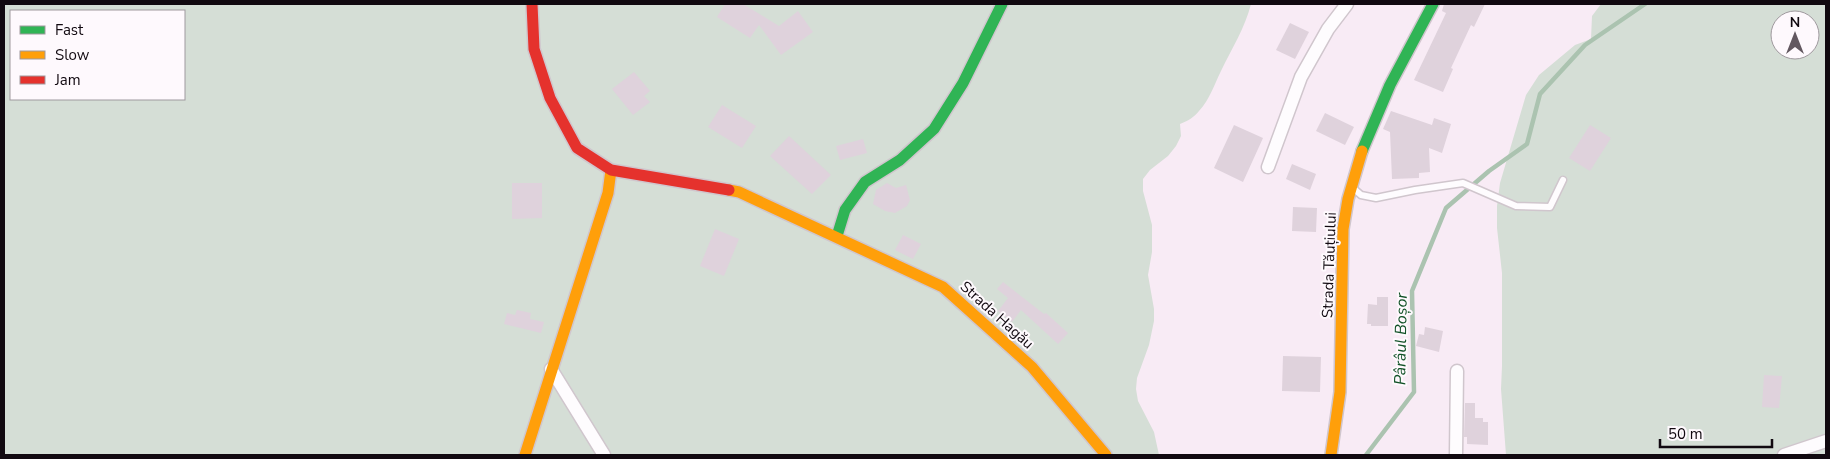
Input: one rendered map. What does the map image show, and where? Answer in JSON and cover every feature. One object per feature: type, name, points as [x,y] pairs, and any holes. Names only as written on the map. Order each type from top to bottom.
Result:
[{"type":"street","points":[[525,455],[608,193],[611,170],[577,148],[550,98],[534,49],[532,4]]},
{"type":"street","points":[[837,236],[845,210],[865,182],[900,160],[934,129],[963,83],[1002,4]]},
{"type":"street","points":[[1268,167],[1301,77],[1328,29],[1347,4]]},
{"type":"street","name":"Strada Tăuțiului","points":[[1331,455],[1340,392],[1343,229],[1350,186],[1354,170],[1380,105],[1433,4]]},
{"type":"street","name":"Strada Hagău","points":[[611,170],[739,192],[943,287],[1032,367],[1106,455]]},
{"type":"street","points":[[551,369],[604,455]]},
{"type":"street","points":[[1456,455],[1457,371]]},
{"type":"street","points":[[1784,455],[1826,441]]},
{"type":"lane","points":[[1350,186],[1361,195],[1376,198],[1463,183],[1516,206],[1550,207],[1563,180]]},
{"type":"shaded area","points":[[4,4],[1251,4],[1242,30],[1206,102],[1195,115],[1180,124],[1181,136],[1176,146],[1143,179],[1143,191],[1152,225],[1152,252],[1148,275],[1154,309],[1154,321],[1149,345],[1137,378],[1136,389],[1138,401],[1154,432],[1159,455],[4,455]]},
{"type":"shaded area","points":[[1601,4],[1826,4],[1826,455],[1506,455],[1501,389],[1502,273],[1497,228],[1500,183],[1526,95],[1539,75],[1575,45],[1591,39],[1592,16]]},
{"type":"building","points":[[725,4],[743,4],[779,26],[798,11],[813,32],[781,55],[759,25],[750,38],[717,17]]},
{"type":"building","points":[[1444,4],[1485,4],[1474,27],[1471,25],[1451,68],[1453,69],[1443,92],[1414,80],[1446,13],[1442,11]]},
{"type":"building","points":[[1290,23],[1309,32],[1295,59],[1276,50]]},
{"type":"building","points":[[634,72],[650,91],[644,96],[650,102],[633,115],[612,89]]},
{"type":"building","points":[[722,105],[756,126],[742,148],[708,127]]},
{"type":"building","points":[[1391,111],[1432,125],[1434,118],[1451,124],[1442,153],[1429,148],[1430,172],[1419,173],[1419,178],[1392,179],[1390,132],[1383,129]]},
{"type":"building","points":[[1325,113],[1354,127],[1345,145],[1316,131]]},
{"type":"building","points":[[1234,125],[1263,138],[1243,182],[1214,168]]},
{"type":"building","points":[[1590,125],[1611,138],[1590,171],[1569,158]]},
{"type":"building","points":[[789,136],[831,175],[812,194],[770,156]]},
{"type":"building","points":[[863,139],[867,153],[840,160],[836,146]]},
{"type":"building","points":[[1292,164],[1316,174],[1310,190],[1286,179]]},
{"type":"building","points":[[512,183],[542,183],[542,218],[512,219]]},
{"type":"building","points":[[887,183],[896,188],[906,185],[910,200],[907,206],[895,213],[885,211],[873,204],[876,190]]},
{"type":"building","points":[[1293,207],[1317,208],[1316,232],[1292,231]]},
{"type":"building","points":[[715,229],[739,239],[724,276],[700,266]]},
{"type":"building","points":[[903,235],[921,244],[913,259],[895,250]]},
{"type":"building","points":[[1003,282],[1044,314],[1046,313],[1068,333],[1058,344],[1021,310],[1012,322],[998,311],[1008,298],[997,289]]},
{"type":"building","points":[[1377,297],[1388,297],[1388,326],[1371,326],[1371,324],[1367,324],[1368,304],[1377,305]]},
{"type":"building","points":[[517,310],[531,313],[530,319],[544,322],[541,333],[504,324],[507,313],[515,315]]},
{"type":"building","points":[[1425,327],[1443,331],[1439,352],[1416,346],[1419,334],[1424,335]]},
{"type":"building","points":[[1283,356],[1321,357],[1320,392],[1282,391]]},
{"type":"building","points":[[1764,375],[1782,376],[1779,408],[1762,407]]},
{"type":"building","points":[[1465,403],[1475,403],[1475,418],[1483,418],[1483,422],[1488,422],[1488,445],[1467,444],[1467,437],[1464,437]]},
{"type":"waterway","name":"Pârâul Boșor","points":[[1366,455],[1414,392],[1412,291],[1446,208],[1489,171],[1527,144],[1540,94],[1585,45],[1645,4]]},
{"type":"traffic: fast","points":[[837,236],[845,210],[865,182],[900,160],[934,129],[963,83],[1002,4]]},
{"type":"traffic: fast","points":[[1362,151],[1390,85],[1433,4]]},
{"type":"traffic: slow","points":[[1331,455],[1340,392],[1343,229],[1348,199],[1362,151]]},
{"type":"traffic: slow","points":[[525,455],[608,193],[611,170]]},
{"type":"traffic: slow","points":[[729,190],[739,192],[943,287],[1032,367],[1106,455]]},
{"type":"traffic: jam","points":[[532,4],[534,49],[550,98],[577,148],[611,170],[729,190]]}]
